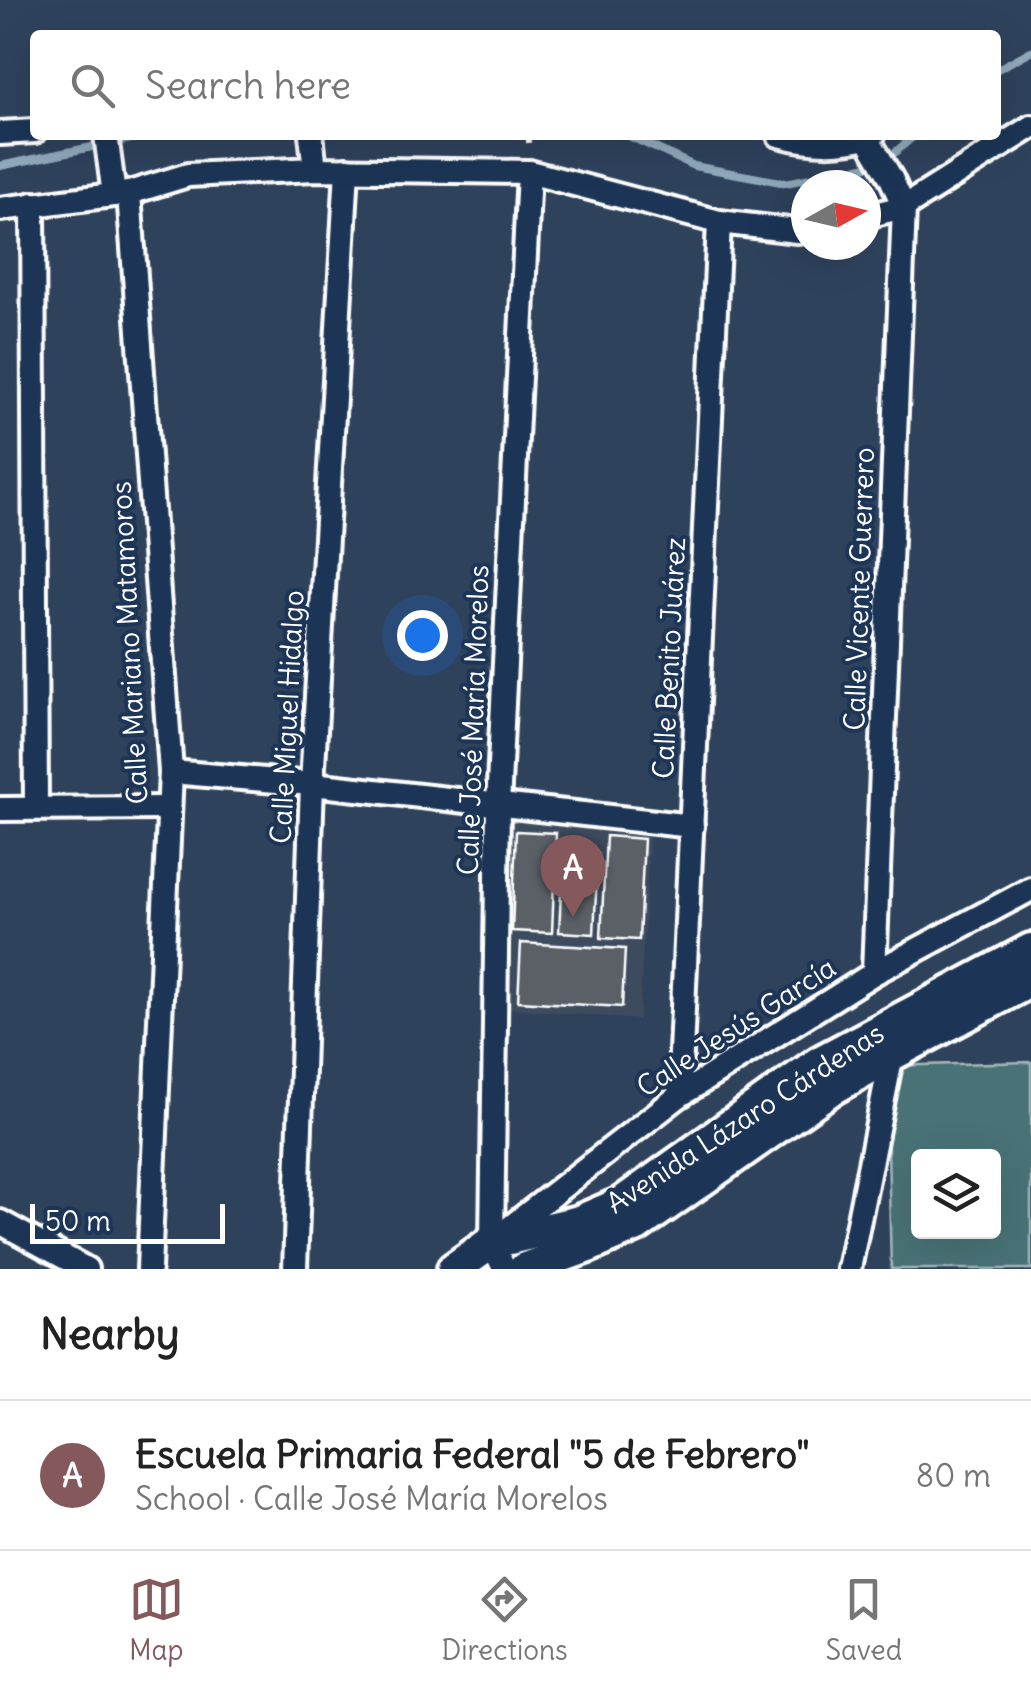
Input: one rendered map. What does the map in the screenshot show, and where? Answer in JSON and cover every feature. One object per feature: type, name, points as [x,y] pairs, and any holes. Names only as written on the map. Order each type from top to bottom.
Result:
[{"type":"main road","name":"Avenida Lázaro Cárdenas","points":[[454,1269],[498,1256],[621,1204],[819,1062],[1031,950]]},
{"type":"main road","name":"Avenida Lázaro Cárdenas","points":[[525,1269],[636,1226],[829,1090],[1031,980]]},
{"type":"street","points":[[881,212],[904,207],[1031,127]]},
{"type":"street","points":[[0,133],[30,131]]},
{"type":"street","name":"Calle Mariano Matamoros","points":[[107,140],[118,188],[172,772],[150,1269]]},
{"type":"street","points":[[798,140],[863,140]]},
{"type":"street","points":[[872,140],[904,207]]},
{"type":"street","points":[[0,209],[313,151],[346,169],[529,172],[719,222],[791,231]]},
{"type":"street","name":"Calle Miguel Hidalgo","points":[[296,1269],[312,784],[346,169]]},
{"type":"street","name":"Calle José María Morelos","points":[[498,1256],[498,806],[529,172]]},
{"type":"street","points":[[33,204],[36,808]]},
{"type":"street","name":"Calle Vicente Guerrero","points":[[874,974],[904,207]]},
{"type":"street","name":"Calle Benito Juárez","points":[[679,1096],[719,222]]},
{"type":"street","points":[[172,772],[692,826]]},
{"type":"street","points":[[0,809],[169,808]]},
{"type":"street","name":"Calle Jesús García","points":[[498,1256],[679,1096],[874,974],[1031,889]]},
{"type":"street","points":[[850,1269],[892,1054]]},
{"type":"street","points":[[0,1222],[86,1269]]},
{"type":"shaded area","points":[[506,817],[650,826],[639,1020],[498,1007]]},
{"type":"green space","points":[[1031,1062],[1031,1269],[891,1269],[886,1066]]},
{"type":"building","points":[[516,831],[556,833],[552,933],[512,931]]},
{"type":"building","points":[[606,836],[644,839],[639,940],[601,938]]},
{"type":"building","points":[[563,852],[598,854],[594,934],[559,932]]},
{"type":"building","points":[[521,943],[625,949],[622,1007],[518,1001]]},
{"type":"waterway","points":[[1001,67],[1031,51]]},
{"type":"waterway","points":[[0,166],[126,140]]},
{"type":"waterway","points":[[638,140],[694,166],[786,183],[883,163],[909,140]]},
{"type":"place","name":"Escuela Primaria Federal \"5 de Febrero\"","points":[[573,917]]}]
